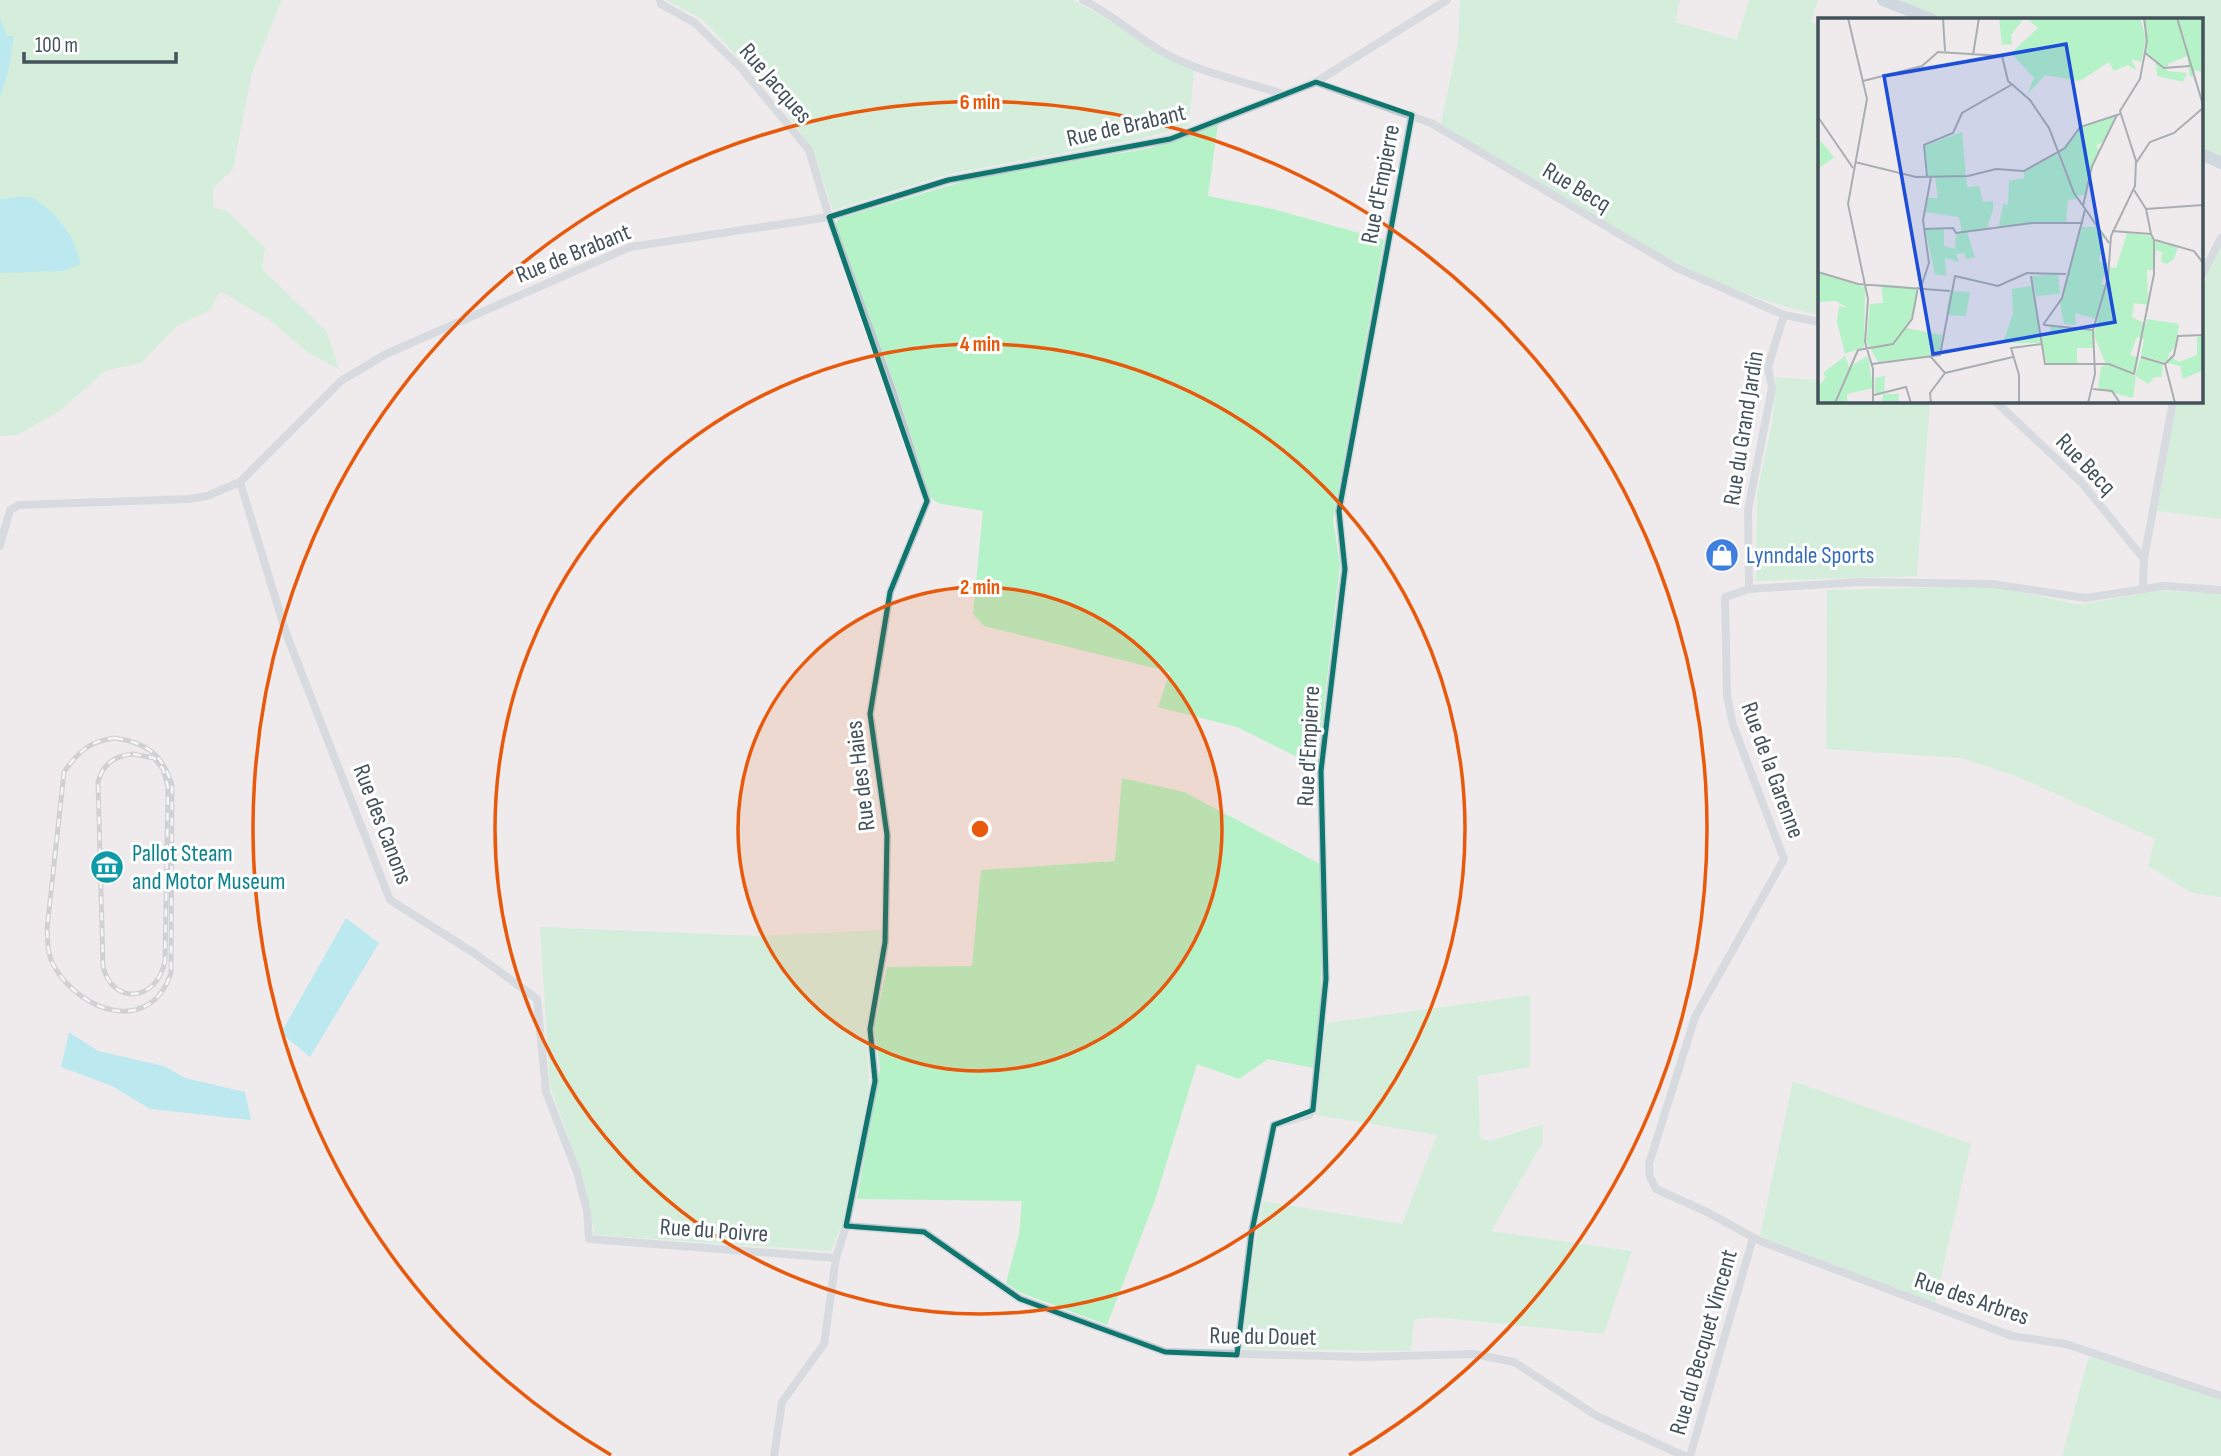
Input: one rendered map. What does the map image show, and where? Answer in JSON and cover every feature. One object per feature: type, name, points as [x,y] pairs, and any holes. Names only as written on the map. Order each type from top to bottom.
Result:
[{"type":"main road","points":[[1883,0],[1928,18]]},
{"type":"main road","points":[[2204,155],[2221,163]]},
{"type":"street","name":"Rue Jacques","points":[[660,0],[661,4],[695,23],[741,68],[809,150],[829,217]]},
{"type":"street","points":[[1083,0],[1108,12],[1157,48],[1188,64],[1280,93]]},
{"type":"street","name":"Rue de Brabant","points":[[0,547],[10,510],[19,505],[189,499],[207,496],[240,482],[341,381],[398,349],[630,247],[829,217],[948,180],[1170,139],[1280,93],[1316,82],[1447,0]]},
{"type":"street","name":"Rue Becq","points":[[1316,82],[1431,123],[1676,268],[1784,315],[1818,322]]},
{"type":"street","name":"Rue d'Empierre","points":[[1237,1355],[1252,1231],[1273,1125],[1309,1115],[1313,1110],[1326,979],[1321,771],[1345,569],[1339,511],[1412,116]]},
{"type":"street","name":"Rue des Haies","points":[[774,1456],[782,1402],[824,1344],[836,1258],[846,1226],[875,1081],[870,1029],[885,942],[887,835],[870,714],[890,592],[927,501],[892,390],[829,217]]},
{"type":"street","points":[[2204,271],[2221,238]]},
{"type":"street","name":"Rue du Grand Jardin","points":[[1749,589],[1748,510],[1772,388],[1768,367],[1784,315]]},
{"type":"street","name":"Rue Becq","points":[[1996,402],[2082,483],[2144,559]]},
{"type":"street","points":[[2143,587],[2144,559],[2173,402]]},
{"type":"street","name":"Rue des Canons","points":[[240,482],[286,633],[390,900],[474,953],[537,999],[546,1092],[577,1172],[587,1211],[589,1239]]},
{"type":"street","points":[[1749,589],[1860,582],[1954,582],[1993,584],[2085,598],[2143,587],[2221,590]]},
{"type":"street","name":"Rue de la Garenne","points":[[1749,589],[1725,597],[1727,696],[1733,725],[1784,859],[1695,1017],[1649,1164],[1650,1177],[1656,1189],[1707,1212],[1753,1238]]},
{"type":"street","name":"Rue du Douet","points":[[846,1226],[924,1232],[1020,1298],[1166,1352],[1237,1355],[1474,1354],[1514,1362],[1597,1416],[1684,1456]]},
{"type":"street","name":"Rue des Arbres","points":[[1753,1238],[2012,1336],[2066,1344],[2221,1396]]},
{"type":"street","name":"Rue du Becquet Vincent","points":[[1690,1456],[1753,1238]]},
{"type":"street","name":"Rue du Poivre","points":[[589,1239],[836,1258]]},
{"type":"highlighted area","points":[[1316,82],[1412,115],[1339,511],[1345,569],[1321,771],[1326,979],[1313,1110],[1274,1125],[1252,1231],[1237,1355],[1165,1352],[1020,1299],[924,1232],[846,1226],[875,1081],[870,1029],[885,942],[887,835],[870,714],[890,592],[927,501],[829,217],[948,180],[1170,139]]},
{"type":"green space","points":[[0,0],[282,0],[252,73],[233,169],[213,188],[213,207],[227,211],[265,248],[262,269],[327,332],[339,369],[310,354],[271,321],[220,291],[210,310],[177,326],[141,363],[105,371],[60,411],[17,435],[0,436],[0,273],[4,271],[29,196],[0,199],[0,98],[8,72],[13,36],[7,36],[0,18]]},
{"type":"green space","points":[[666,0],[1073,0],[1194,68],[1189,126],[1144,138],[949,174],[833,210],[812,148],[774,96],[703,20]]},
{"type":"green space","points":[[1680,0],[1675,22],[1737,40],[1749,0],[1818,0],[1811,22],[1818,25],[1818,314],[1771,302],[1722,284],[1673,261],[1577,207],[1441,124],[1458,42],[1460,1]]},
{"type":"green space","points":[[1901,0],[2221,0],[2221,156],[2204,147],[2204,18],[1943,18]]},
{"type":"green space","points":[[1218,124],[1208,196],[1273,209],[1384,240],[1333,520],[1340,565],[1317,767],[1237,727],[1158,707],[1170,672],[984,626],[973,614],[983,511],[938,503],[930,497],[897,391],[835,223],[840,218],[978,177],[1151,148]]},
{"type":"green space","points":[[2221,247],[2221,519],[2157,511],[2177,402],[2204,402],[2204,287],[2208,271]]},
{"type":"green space","points":[[1776,377],[1818,380],[1818,402],[1930,402],[1917,576],[1756,581],[1757,493],[1773,419]]},
{"type":"green space","points":[[1993,586],[2079,605],[2156,591],[2221,593],[2221,897],[2192,893],[2148,866],[2155,839],[2021,778],[1961,758],[1826,749],[1827,590]]},
{"type":"green space","points":[[1122,778],[1184,792],[1320,864],[1322,966],[1314,1068],[1268,1059],[1239,1079],[1197,1064],[1155,1200],[1107,1325],[1019,1292],[1006,1283],[1019,1234],[1022,1201],[857,1199],[880,1068],[874,1028],[887,967],[972,966],[981,870],[1115,861]]},
{"type":"green space","points":[[540,927],[756,936],[881,930],[880,955],[867,1028],[868,1094],[844,1220],[831,1251],[595,1235],[583,1178],[550,1086]]},
{"type":"green space","points":[[1530,995],[1530,1067],[1478,1076],[1480,1138],[1490,1141],[1543,1124],[1543,1142],[1491,1231],[1632,1251],[1604,1334],[1432,1317],[1414,1320],[1411,1351],[1243,1349],[1248,1285],[1263,1201],[1402,1224],[1437,1135],[1316,1115],[1326,1023]]},
{"type":"green space","points":[[1793,1081],[1971,1144],[1935,1303],[1760,1236]]},
{"type":"green space","points":[[2093,1357],[2221,1400],[2221,1456],[2062,1456],[2088,1359]]},
{"type":"water","points":[[0,18],[7,36],[14,36],[0,98]]},
{"type":"water","points":[[29,196],[47,208],[63,225],[75,245],[80,265],[62,271],[0,273],[0,199]]},
{"type":"water","points":[[346,918],[379,943],[310,1057],[281,1033]]},
{"type":"water","points":[[69,1032],[98,1051],[164,1066],[185,1078],[245,1092],[251,1120],[150,1109],[112,1086],[61,1067]]},
{"type":"railway","points":[[115,738],[136,743],[152,752],[163,765],[172,785],[171,973],[161,993],[148,1005],[132,1011],[97,1005],[66,982],[50,957],[47,929],[64,772],[86,748],[115,738]]},
{"type":"railway","points":[[133,754],[154,758],[163,769],[168,787],[165,961],[153,985],[134,994],[115,987],[103,966],[98,782],[110,762],[133,754]]},
{"type":"place","name":"Lynndale Sports","points":[[1722,555]]},
{"type":"place","name":"Pallot Steam and Motor Museum","points":[[107,867]]}]
